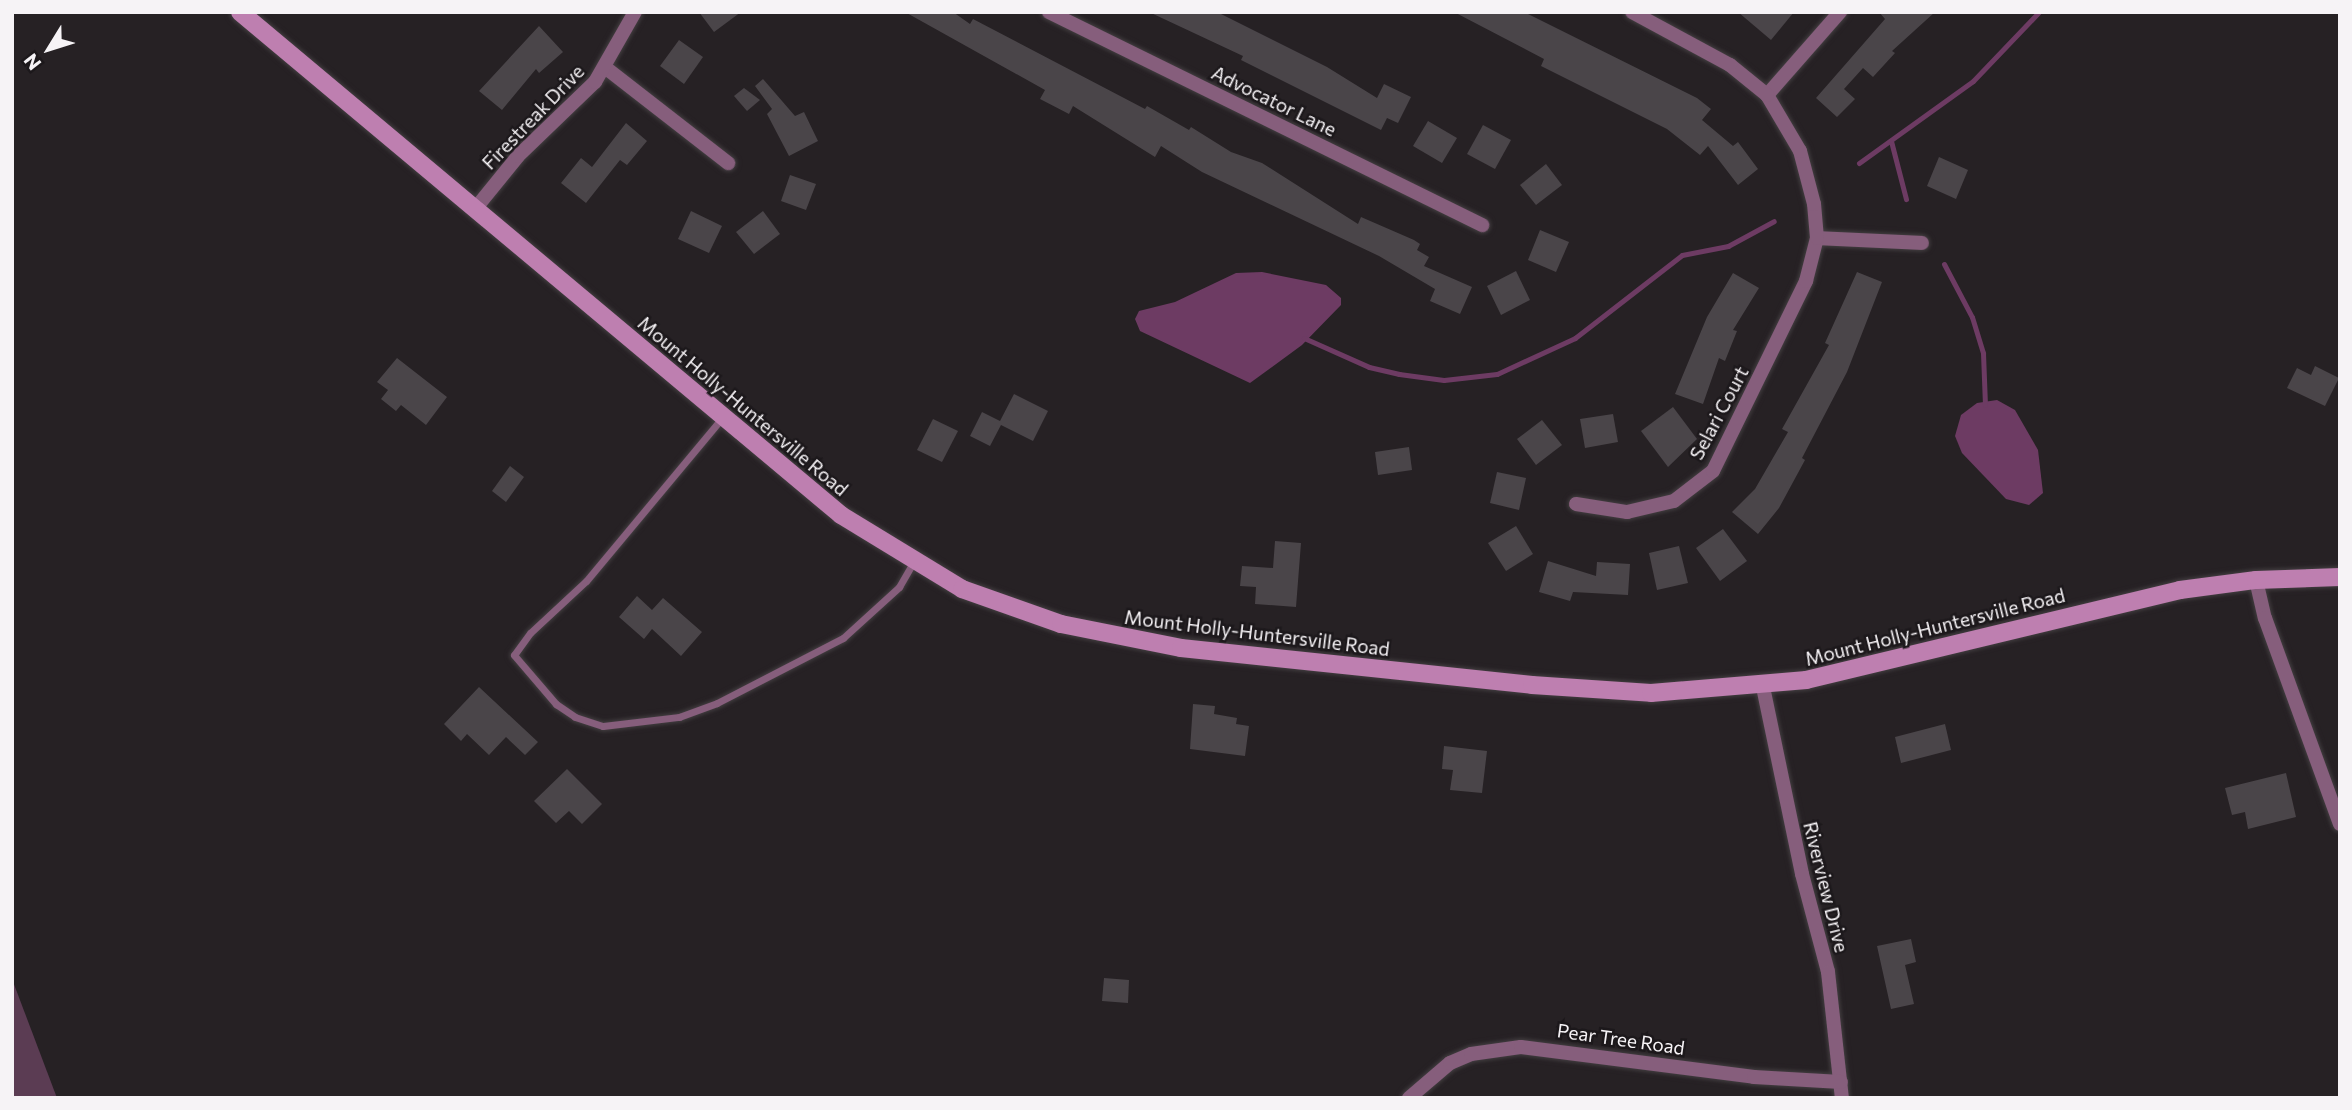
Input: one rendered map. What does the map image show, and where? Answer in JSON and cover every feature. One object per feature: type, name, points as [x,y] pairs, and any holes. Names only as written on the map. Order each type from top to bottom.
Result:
[{"type":"main road","name":"Mount Holly-Huntersville Road","points":[[240,12],[841,515],[914,563],[962,589],[1032,616],[1181,648],[1595,691],[1651,693],[1763,687],[1870,668],[2168,592],[2256,580],[2340,577]]},
{"type":"street","name":"Firestreak Drive","points":[[475,209],[518,156],[606,68],[635,12]]},
{"type":"street","name":"Advocator Lane","points":[[1049,12],[1482,225]]},
{"type":"street","points":[[1632,12],[1730,65],[1767,95],[1840,12]]},
{"type":"street","points":[[606,68],[728,163]]},
{"type":"street","name":"Selari Court","points":[[1576,504],[1627,512],[1674,501],[1713,471],[1807,281],[1817,238],[1814,204],[1800,151],[1767,95]]},
{"type":"street","points":[[1817,238],[1922,243]]},
{"type":"street","points":[[2256,580],[2265,618],[2340,824]]},
{"type":"street","name":"Riverview Drive","points":[[1763,687],[1799,861],[1828,971],[1842,1098]]},
{"type":"street","name":"Pear Tree Road","points":[[1409,1098],[1450,1063],[1486,1051],[1521,1047],[1754,1077],[1841,1082]]},
{"type":"lane","points":[[722,417],[586,581],[530,633],[514,655],[556,704],[575,718],[603,726],[679,717],[717,703],[843,638],[899,587],[914,563]]},
{"type":"shaded area","points":[[1262,272],[1326,285],[1341,298],[1341,305],[1302,345],[1250,383],[1140,331],[1135,319],[1139,311],[1175,302],[1236,273]]},
{"type":"shaded area","points":[[1997,400],[2015,410],[2038,450],[2043,493],[2029,505],[2006,499],[1962,453],[1955,436],[1961,415],[1977,403]]},
{"type":"shaded area","points":[[12,979],[57,1098],[12,1098]]},
{"type":"building","points":[[699,12],[741,12],[714,32]]},
{"type":"building","points":[[905,12],[953,12],[970,24],[973,19],[1145,109],[1147,106],[1189,130],[1191,127],[1231,152],[1262,163],[1358,224],[1361,217],[1414,240],[1420,244],[1417,250],[1429,257],[1424,266],[1472,287],[1460,314],[1430,301],[1435,289],[1379,256],[1202,172],[1161,146],[1155,157],[1073,106],[1069,114],[1040,99],[1045,90]]},
{"type":"building","points":[[1149,12],[1217,12],[1327,67],[1377,98],[1384,84],[1411,97],[1398,123],[1387,118],[1381,130],[1241,60],[1243,56]]},
{"type":"building","points":[[1454,12],[1524,12],[1697,98],[1711,109],[1702,120],[1733,146],[1738,142],[1758,169],[1738,185],[1708,146],[1700,155],[1667,129],[1541,66],[1544,59]]},
{"type":"building","points":[[1738,12],[1794,12],[1771,40]]},
{"type":"building","points":[[1879,12],[1935,12],[1892,51],[1895,53],[1873,77],[1863,68],[1844,89],[1855,99],[1837,117],[1816,98],[1885,19]]},
{"type":"building","points":[[539,26],[563,52],[539,73],[536,69],[502,110],[479,91]]},
{"type":"building","points":[[679,40],[703,57],[684,84],[660,66]]},
{"type":"building","points":[[763,79],[795,116],[804,112],[818,141],[789,156],[767,114],[772,109],[755,86]]},
{"type":"building","points":[[744,88],[760,100],[747,111],[734,96]]},
{"type":"building","points":[[1428,121],[1457,138],[1442,163],[1413,146]]},
{"type":"building","points":[[626,123],[647,141],[627,165],[620,160],[586,203],[561,183],[581,158],[592,167]]},
{"type":"building","points":[[1483,125],[1511,140],[1495,169],[1467,154]]},
{"type":"building","points":[[1939,157],[1968,170],[1956,199],[1927,186]]},
{"type":"building","points":[[1546,164],[1562,185],[1536,205],[1520,185]]},
{"type":"building","points":[[790,175],[816,184],[806,210],[781,201]]},
{"type":"building","points":[[691,211],[722,226],[709,253],[678,239]]},
{"type":"building","points":[[763,211],[780,234],[754,254],[736,232]]},
{"type":"building","points":[[1540,230],[1569,242],[1556,272],[1528,260]]},
{"type":"building","points":[[1516,271],[1530,300],[1501,315],[1487,286]]},
{"type":"building","points":[[1857,272],[1882,282],[1847,372],[1802,458],[1805,460],[1779,508],[1758,534],[1732,512],[1755,489],[1788,432],[1782,429],[1829,345],[1825,343]]},
{"type":"building","points":[[1733,273],[1759,288],[1733,330],[1737,331],[1725,361],[1719,358],[1703,404],[1675,394],[1707,317]]},
{"type":"building","points":[[397,358],[447,397],[426,425],[401,405],[396,411],[381,399],[388,390],[377,382]]},
{"type":"building","points":[[2315,366],[2339,378],[2325,406],[2287,388],[2297,368],[2311,375]]},
{"type":"building","points":[[1014,394],[1048,411],[1033,441],[1001,425],[990,446],[970,436],[982,412],[1000,421]]},
{"type":"building","points":[[1673,407],[1697,439],[1668,467],[1641,431]]},
{"type":"building","points":[[1613,414],[1618,442],[1585,448],[1580,419]]},
{"type":"building","points":[[933,419],[958,431],[942,462],[917,450]]},
{"type":"building","points":[[1542,420],[1562,445],[1536,465],[1517,439]]},
{"type":"building","points":[[1409,447],[1412,470],[1378,475],[1375,452]]},
{"type":"building","points":[[510,466],[524,477],[506,502],[492,491]]},
{"type":"building","points":[[1497,472],[1526,478],[1519,510],[1490,503]]},
{"type":"building","points":[[1516,526],[1533,554],[1506,571],[1488,543]]},
{"type":"building","points":[[1723,529],[1747,561],[1720,581],[1696,548]]},
{"type":"building","points":[[1275,541],[1301,543],[1296,607],[1255,604],[1256,587],[1240,586],[1242,566],[1273,568]]},
{"type":"building","points":[[1679,546],[1688,583],[1657,590],[1649,553]]},
{"type":"building","points":[[1548,561],[1596,576],[1597,562],[1630,564],[1628,595],[1573,592],[1570,601],[1539,592]]},
{"type":"building","points":[[637,596],[652,610],[663,598],[702,632],[681,656],[652,629],[644,639],[619,617]]},
{"type":"building","points":[[479,687],[538,742],[525,755],[506,737],[489,755],[467,734],[461,741],[444,724]]},
{"type":"building","points":[[1193,704],[1215,706],[1214,714],[1237,718],[1236,724],[1249,726],[1245,756],[1190,749]]},
{"type":"building","points":[[1945,724],[1951,750],[1901,763],[1895,737]]},
{"type":"building","points":[[1444,746],[1487,751],[1482,793],[1450,790],[1453,770],[1442,769]]},
{"type":"building","points":[[567,769],[602,804],[582,824],[569,811],[556,823],[534,801]]},
{"type":"building","points":[[2286,773],[2296,817],[2248,829],[2245,812],[2232,815],[2225,788]]},
{"type":"building","points":[[1911,939],[1916,962],[1905,965],[1914,1004],[1891,1009],[1877,946]]},
{"type":"building","points":[[1104,978],[1129,980],[1128,1003],[1102,1001]]},
{"type":"waterway","points":[[1859,163],[1973,81],[2039,12]]},
{"type":"waterway","points":[[1891,141],[1906,199]]},
{"type":"waterway","points":[[1304,338],[1369,367],[1399,374],[1444,380],[1497,374],[1575,338],[1682,255],[1728,246],[1774,221]]},
{"type":"waterway","points":[[1944,264],[1972,317],[1983,353],[1985,405]]}]
